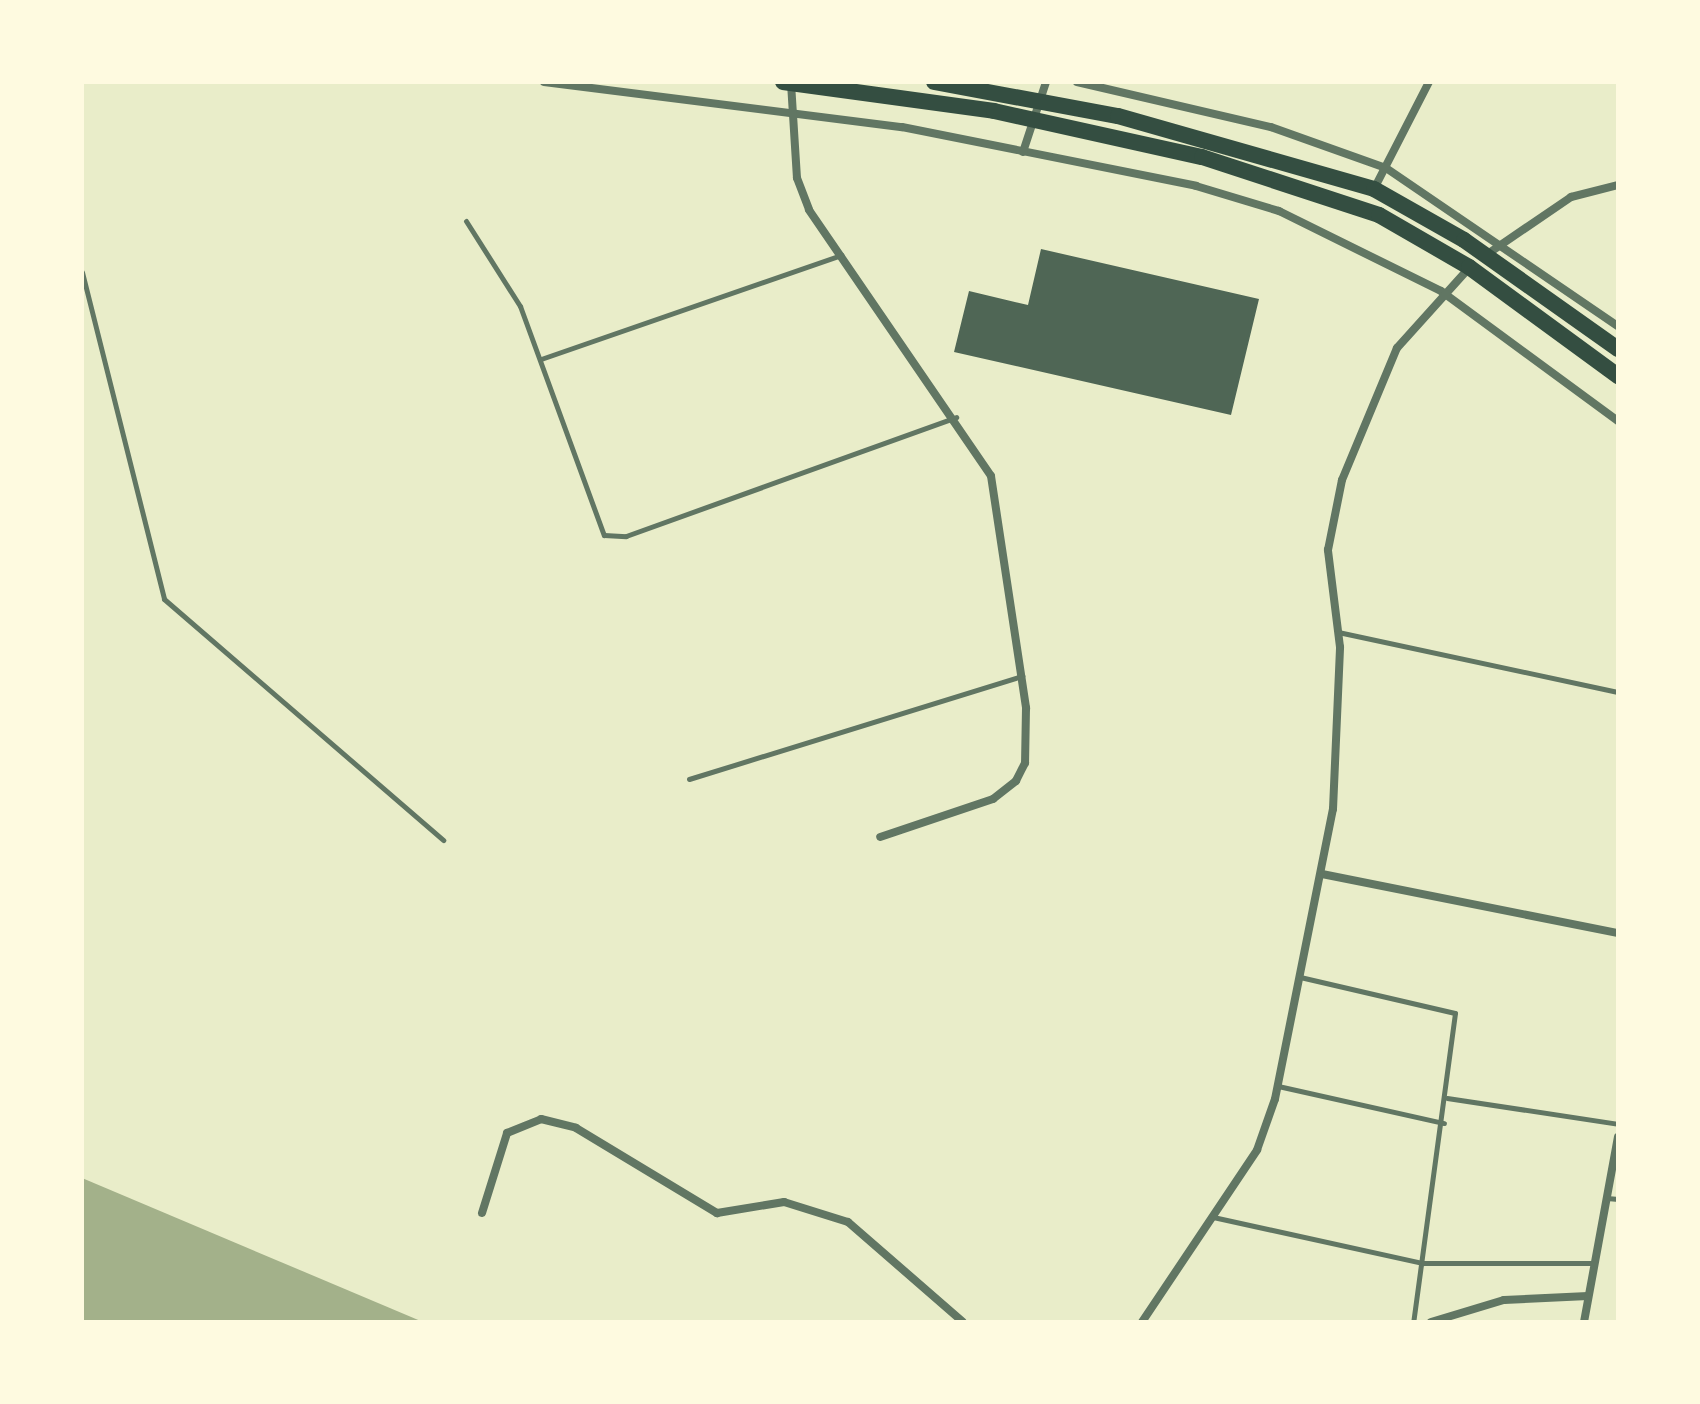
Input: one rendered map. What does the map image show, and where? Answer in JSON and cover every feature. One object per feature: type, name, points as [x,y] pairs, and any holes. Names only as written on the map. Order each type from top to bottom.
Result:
[{"type":"main road","points":[[783,82],[1034,120],[1202,157],[1364,210],[1469,267],[1618,376]]},
{"type":"main road","points":[[934,82],[1044,90],[1274,154],[1374,189],[1486,256],[1618,349]]},
{"type":"street","points":[[544,82],[791,111],[1023,152],[1279,211],[1441,291],[1618,421]]},
{"type":"street","points":[[791,82],[797,178],[809,210],[956,417],[991,476],[1004,529],[1022,676],[1025,763],[1016,781],[993,799],[880,837]]},
{"type":"street","points":[[1077,82],[1271,127],[1386,168],[1618,326]]},
{"type":"street","points":[[1374,189],[1429,82]]},
{"type":"street","points":[[1023,152],[1044,90]]},
{"type":"street","points":[[1142,1322],[1257,1150],[1278,1086],[1322,874],[1338,734],[1338,632],[1328,550],[1342,480],[1397,348],[1441,291],[1469,267],[1571,197],[1618,185]]},
{"type":"street","points":[[1322,874],[1618,933]]},
{"type":"street","points":[[482,1213],[507,1133],[541,1119],[576,1128],[717,1213],[784,1202],[848,1222],[963,1322]]},
{"type":"street","points":[[1584,1322],[1618,1137]]},
{"type":"street","points":[[1431,1322],[1504,1300],[1588,1296]]},
{"type":"lane","points":[[466,221],[505,277],[540,359],[604,535],[626,536],[956,417]]},
{"type":"lane","points":[[540,359],[842,254]]},
{"type":"lane","points":[[82,272],[164,599],[443,840]]},
{"type":"lane","points":[[1338,632],[1618,692]]},
{"type":"lane","points":[[689,779],[1022,676]]},
{"type":"lane","points":[[1300,977],[1449,1007],[1458,1025],[1413,1322]]},
{"type":"lane","points":[[1278,1086],[1444,1123]]},
{"type":"lane","points":[[1447,1098],[1618,1124]]},
{"type":"lane","points":[[1607,1198],[1618,1199]]},
{"type":"lane","points":[[1212,1217],[1423,1263],[1595,1263]]},
{"type":"shaded area","points":[[82,1178],[423,1322],[82,1322]]},
{"type":"building","points":[[1041,249],[1259,299],[1231,415],[954,352],[969,291],[1028,305]]}]
